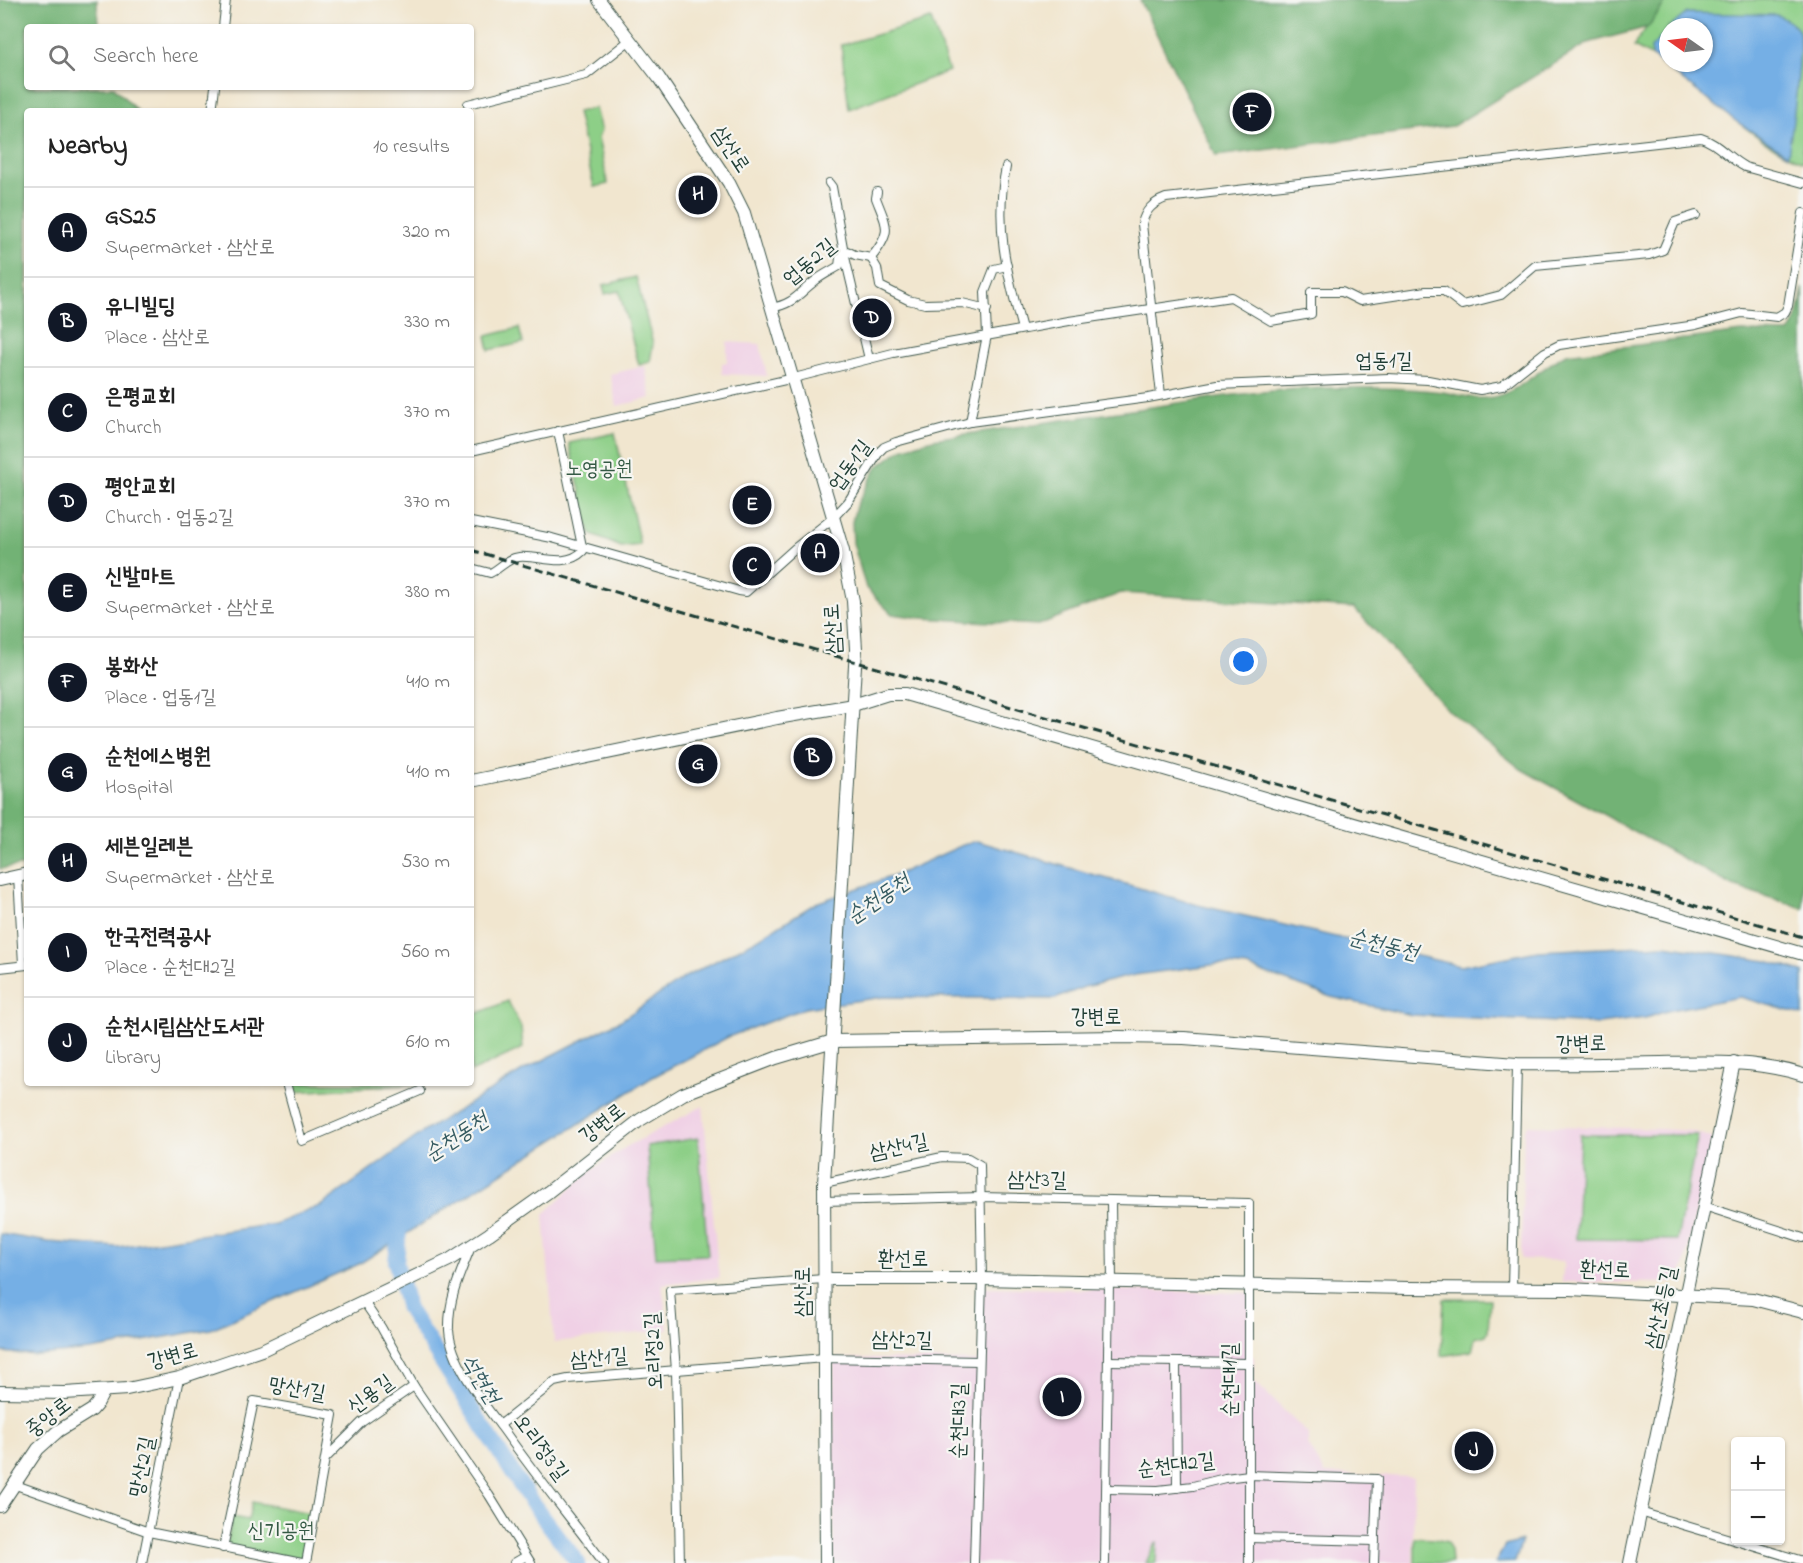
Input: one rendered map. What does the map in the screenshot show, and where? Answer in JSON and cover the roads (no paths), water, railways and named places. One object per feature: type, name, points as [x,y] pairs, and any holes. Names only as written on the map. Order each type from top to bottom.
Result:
[{"type":"main road","name":"삼산로","points":[[599,0],[659,78],[729,183],[744,213],[843,551],[853,601],[856,649],[824,1183],[826,1563]]},
{"type":"main road","points":[[474,780],[777,718],[853,705],[888,694],[913,695],[1803,954]]},
{"type":"main road","points":[[0,880],[22,875]]},
{"type":"main road","name":"강변로","points":[[0,1392],[34,1393],[127,1389],[179,1378],[264,1349],[378,1296],[471,1247],[548,1192],[640,1120],[683,1094],[765,1062],[833,1041],[1184,1038],[1517,1064],[1734,1062],[1767,1066],[1803,1075]]},
{"type":"main road","name":"삼산초등길","points":[[1630,1563],[1734,1062]]},
{"type":"main road","name":"환선로","points":[[824,1279],[982,1279],[1111,1283],[1512,1288],[1685,1294],[1754,1299],[1803,1312]]},
{"type":"main road","name":"중앙로","points":[[0,1506],[38,1449],[58,1431],[92,1410],[104,1391]]},
{"type":"street","points":[[223,24],[226,0]]},
{"type":"street","points":[[468,104],[586,75],[630,40]]},
{"type":"street","points":[[212,108],[215,90]]},
{"type":"street","points":[[1161,395],[1142,224],[1144,214],[1149,208],[1166,198],[1701,138],[1709,141],[1745,167],[1803,183]]},
{"type":"street","points":[[1006,167],[1001,192],[1000,221],[1007,266],[1022,329]]},
{"type":"street","points":[[829,183],[832,187],[844,253],[869,359]]},
{"type":"street","name":"업동2길","points":[[871,258],[886,237],[885,216],[876,198],[877,192]]},
{"type":"street","name":"업동1길","points":[[583,547],[739,591],[746,591],[833,518],[848,502],[884,447],[970,422],[1216,385],[1388,378],[1428,380],[1470,389],[1492,389],[1502,386],[1545,352],[1559,345],[1696,325],[1742,313],[1774,317],[1781,315],[1788,306],[1803,213]]},
{"type":"street","points":[[474,450],[869,359],[987,335],[1231,297],[1271,321],[1311,314],[1311,292],[1342,292],[1360,301],[1426,291],[1444,291],[1462,305],[1501,295],[1535,266],[1649,255],[1663,250],[1675,222],[1696,216]]},
{"type":"street","name":"업동2길","points":[[771,308],[784,306],[797,298],[815,280],[839,266],[840,258],[847,251],[871,258],[877,267],[880,286],[891,293],[925,304],[962,303],[987,309]]},
{"type":"street","points":[[970,422],[987,335],[985,292],[994,269],[1007,266]]},
{"type":"street","points":[[474,569],[490,573],[515,557],[563,560],[579,554],[583,547],[558,431]]},
{"type":"street","points":[[474,523],[552,538],[583,547]]},
{"type":"street","points":[[22,875],[24,934]]},
{"type":"street","points":[[0,968],[24,964]]},
{"type":"street","points":[[1512,1288],[1517,1064]]},
{"type":"street","points":[[287,1086],[302,1141],[420,1091]]},
{"type":"street","name":"삼산4길","points":[[824,1183],[942,1157],[962,1157],[980,1165],[981,1197]]},
{"type":"street","points":[[981,1197],[982,1279]]},
{"type":"street","name":"삼산3길","points":[[824,1201],[981,1197],[1249,1203],[1249,1284]]},
{"type":"street","points":[[1111,1201],[1111,1283]]},
{"type":"street","points":[[1704,1206],[1803,1238]]},
{"type":"street","name":"오리정3길","points":[[471,1247],[449,1304],[451,1344],[472,1387],[604,1563]]},
{"type":"street","name":"오리정2길","points":[[680,1563],[676,1371],[670,1290],[824,1279]]},
{"type":"street","name":"순천대3길","points":[[974,1563],[982,1279]]},
{"type":"street","name":"순천대2길","points":[[1105,1563],[1111,1283]]},
{"type":"street","name":"순천대1길","points":[[1249,1284],[1249,1563]]},
{"type":"street","points":[[364,1302],[381,1327],[414,1386],[500,1512],[529,1560],[514,1563]]},
{"type":"street","name":"삼산1길","points":[[500,1425],[554,1382],[568,1379],[824,1358]]},
{"type":"street","name":"삼산2길","points":[[824,1358],[979,1360]]},
{"type":"street","points":[[1108,1361],[1249,1363]]},
{"type":"street","points":[[1176,1362],[1177,1488]]},
{"type":"street","name":"망산2길","points":[[142,1563],[179,1378]]},
{"type":"street","name":"신용길","points":[[326,1459],[362,1422],[414,1386]]},
{"type":"street","name":"망산1길","points":[[223,1548],[254,1401],[333,1415],[304,1563]]},
{"type":"street","points":[[1249,1475],[1377,1479],[1374,1563]]},
{"type":"street","name":"순천대2길","points":[[1107,1489],[1158,1490],[1249,1475]]},
{"type":"street","points":[[13,1484],[148,1533],[304,1563]]},
{"type":"street","points":[[1640,1512],[1803,1561]]},
{"type":"street","points":[[1249,1538],[1375,1541]]},
{"type":"water","points":[[1687,13],[1777,15],[1792,23],[1799,31],[1798,72],[1788,155],[1737,122],[1672,72],[1713,72],[1713,18],[1681,18]]},
{"type":"water","points":[[1659,39],[1659,62],[1651,56],[1651,48]]},
{"type":"water","name":"순천동천","points":[[977,841],[1198,905],[1461,966],[1538,951],[1665,945],[1767,961],[1803,972],[1803,1015],[1740,997],[1670,1010],[1645,1018],[1599,1024],[1412,1015],[1331,997],[1247,967],[1219,964],[1135,975],[1084,987],[1055,999],[883,997],[805,1008],[728,1037],[651,1078],[359,1264],[211,1329],[91,1350],[37,1355],[0,1352],[0,1234],[49,1242],[118,1247],[275,1224],[322,1205],[426,1130],[524,1070],[621,1020],[687,976],[756,940],[816,903],[896,875]]},
{"type":"water","points":[[1522,1541],[1515,1562],[1495,1563],[1505,1546]]},
{"type":"waterway","name":"석현천","points":[[400,1218],[396,1263],[408,1309],[530,1500],[578,1563]]},
{"type":"railway","points":[[474,551],[1803,937]]},
{"type":"place","name":"봉화산","points":[[1252,112]]},
{"type":"place","name":"세븐일레븐","points":[[698,195]]},
{"type":"place","name":"평안교회","points":[[872,318]]},
{"type":"place","name":"신발마트","points":[[752,505]]},
{"type":"place","name":"GS25","points":[[820,553]]},
{"type":"place","name":"은평교회","points":[[752,566]]},
{"type":"place","name":"유니빌딩","points":[[813,757]]},
{"type":"place","name":"순천에스병원","points":[[698,764]]},
{"type":"place","name":"한국전력공사","points":[[1062,1397]]},
{"type":"place","name":"순천시립삼산도서관","points":[[1474,1451]]},
{"type":"park label","name":"노영공원","points":[[599,470]]},
{"type":"park label","name":"신기공원","points":[[281,1532]]}]
